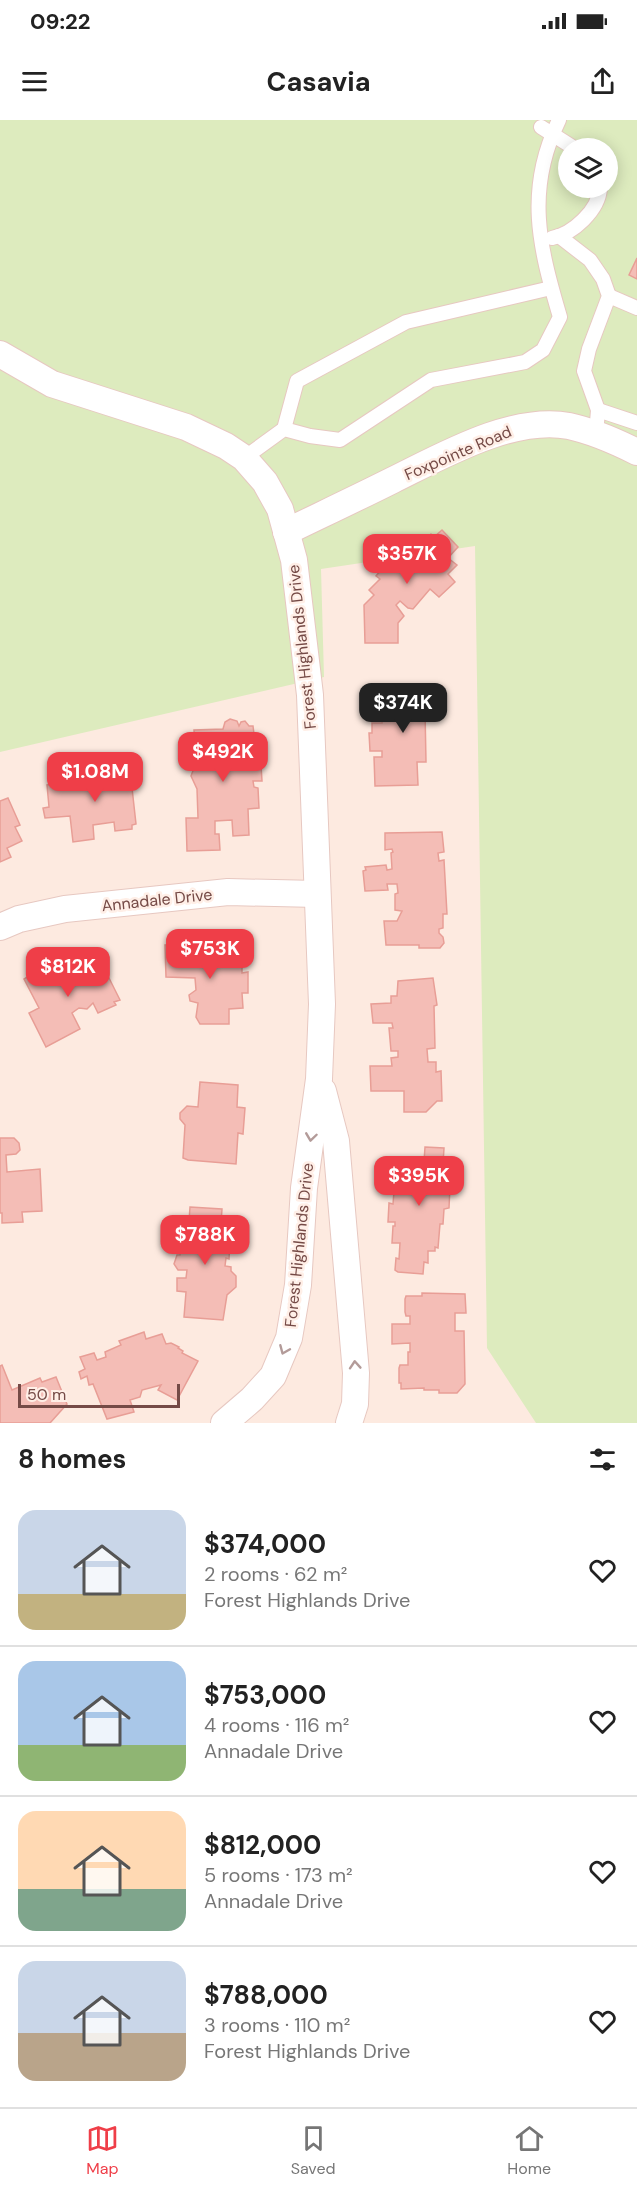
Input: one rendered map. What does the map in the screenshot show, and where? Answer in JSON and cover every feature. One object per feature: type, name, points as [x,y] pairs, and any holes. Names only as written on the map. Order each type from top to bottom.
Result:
[{"type":"street","name":"Forest Highlands Drive","points":[[0,354],[52,384],[186,427],[226,446],[244,458],[265,482],[280,509],[294,560],[310,695],[322,1004],[319,1079],[304,1188],[298,1285],[289,1338],[273,1376],[252,1399],[224,1423]]},
{"type":"street","name":"Foxpointe Road","points":[[286,532],[444,456],[487,437],[519,428],[597,423],[637,452]]},
{"type":"street","name":"Annadale Drive","points":[[0,927],[20,919],[65,909],[228,892],[317,894]]},
{"type":"street","name":"Forest Highlands Drive","points":[[319,1079],[336,1141],[346,1255],[356,1372],[355,1404],[349,1423]]},
{"type":"lane","points":[[284,429],[310,436],[340,440],[431,380],[525,362],[543,350],[560,317],[544,265],[537,211],[544,153],[551,127],[563,138]]},
{"type":"lane","points":[[541,240],[560,236],[586,219],[598,198]]},
{"type":"lane","points":[[560,236],[590,260],[603,279],[609,296],[589,349],[584,371],[597,423],[637,423]]},
{"type":"lane","points":[[244,458],[284,429],[297,381],[406,322],[551,288]]},
{"type":"lane","points":[[609,296],[637,308]]},
{"type":"green space","points":[[0,120],[637,120],[637,1423],[536,1423],[487,1348],[475,546],[321,569],[324,677],[0,752]]},
{"type":"building","points":[[637,258],[637,279],[629,275]]},
{"type":"building","points":[[442,530],[458,547],[448,558],[457,565],[448,574],[455,582],[439,597],[430,589],[413,609],[400,601],[396,605],[404,616],[398,623],[398,643],[365,643],[364,605],[374,595],[369,590],[380,579],[376,576],[387,563],[384,560],[390,554],[393,558],[410,543],[415,548],[431,534],[434,537]]},
{"type":"building","points":[[442,686],[443,709],[425,710],[426,762],[417,762],[418,785],[375,786],[374,757],[382,757],[382,751],[370,751],[369,733],[372,733],[372,723],[382,723],[384,691],[407,690],[407,687]]},
{"type":"building","points":[[230,719],[237,721],[239,726],[245,721],[249,726],[253,726],[257,758],[251,759],[252,765],[261,765],[262,781],[253,781],[254,787],[258,788],[259,808],[248,809],[249,835],[233,836],[232,820],[215,821],[215,834],[219,834],[220,850],[187,851],[186,818],[198,818],[197,789],[191,776],[196,763],[194,730],[223,729],[225,722]]},
{"type":"building","points":[[129,761],[136,824],[132,825],[132,829],[115,831],[114,822],[93,825],[94,839],[73,842],[70,816],[45,818],[43,808],[49,807],[47,785],[86,780],[87,783],[111,780],[109,763]]},
{"type":"building","points":[[8,798],[20,825],[15,827],[22,841],[7,848],[11,857],[0,862],[0,801]]},
{"type":"building","points":[[442,832],[444,852],[438,853],[439,861],[444,860],[447,914],[443,914],[443,928],[439,929],[439,933],[444,943],[440,948],[419,948],[419,945],[386,945],[384,921],[397,921],[402,911],[395,910],[397,884],[387,884],[388,890],[365,891],[363,871],[366,870],[365,867],[386,865],[387,870],[392,869],[391,853],[393,852],[392,849],[385,850],[385,833]]},
{"type":"building","points":[[190,944],[190,954],[208,953],[208,947],[228,946],[228,955],[240,955],[242,973],[248,972],[248,993],[242,993],[243,1008],[229,1009],[229,1024],[200,1024],[196,1017],[198,1003],[190,1001],[189,995],[196,990],[195,978],[166,977],[165,945]]},
{"type":"building","points":[[94,961],[103,974],[106,972],[120,1000],[114,1002],[116,1005],[98,1013],[93,1003],[87,1009],[79,1008],[72,1013],[80,1029],[46,1047],[29,1013],[39,1008],[24,979],[39,967],[43,970],[47,967],[52,977],[58,974],[57,967],[70,963],[73,967],[83,969]]},
{"type":"building","points":[[433,978],[437,1005],[434,1006],[435,1048],[427,1049],[428,1062],[436,1062],[436,1072],[441,1071],[442,1101],[437,1101],[426,1112],[404,1112],[404,1091],[371,1091],[370,1066],[392,1066],[391,1058],[398,1057],[398,1051],[391,1051],[389,1028],[393,1028],[392,1023],[373,1023],[371,1004],[391,1003],[391,996],[397,996],[398,981]]},
{"type":"building","points":[[200,1082],[238,1085],[237,1107],[245,1108],[243,1134],[238,1133],[236,1164],[183,1158],[185,1125],[180,1119],[180,1113],[187,1106],[198,1107]]},
{"type":"building","points":[[0,1138],[14,1138],[19,1143],[20,1150],[16,1154],[6,1155],[7,1172],[40,1169],[42,1211],[22,1212],[23,1222],[2,1223]]},
{"type":"building","points":[[425,1147],[444,1148],[443,1164],[451,1165],[449,1208],[444,1209],[438,1248],[435,1247],[435,1251],[428,1251],[428,1263],[424,1262],[423,1274],[398,1272],[395,1270],[396,1258],[399,1259],[400,1243],[392,1243],[395,1222],[388,1222],[389,1203],[393,1204],[394,1191],[396,1191],[396,1186],[389,1186],[391,1160],[424,1162]]},
{"type":"building","points":[[190,1207],[222,1209],[220,1238],[230,1240],[229,1259],[226,1258],[225,1266],[231,1267],[231,1271],[236,1276],[236,1287],[227,1295],[223,1320],[184,1317],[186,1292],[177,1291],[177,1278],[186,1278],[187,1270],[178,1270],[174,1264],[177,1255],[180,1255],[181,1236],[188,1236]]},
{"type":"building","points":[[422,1293],[465,1294],[466,1313],[455,1313],[455,1331],[464,1331],[465,1384],[457,1393],[439,1393],[439,1390],[424,1390],[424,1388],[401,1389],[399,1368],[400,1365],[408,1365],[410,1343],[392,1344],[392,1324],[410,1324],[410,1316],[406,1316],[405,1312],[406,1296],[422,1296]]},
{"type":"building","points":[[144,1332],[146,1339],[162,1334],[166,1344],[171,1343],[179,1347],[182,1353],[198,1361],[177,1400],[158,1390],[161,1385],[142,1390],[140,1397],[130,1400],[134,1412],[107,1419],[93,1384],[89,1385],[87,1376],[81,1379],[79,1372],[85,1369],[80,1357],[94,1353],[97,1360],[106,1357],[105,1352],[121,1345],[119,1341]]},
{"type":"building","points":[[2,1365],[12,1390],[40,1378],[42,1382],[56,1377],[67,1404],[50,1423],[0,1423],[0,1366]]}]
